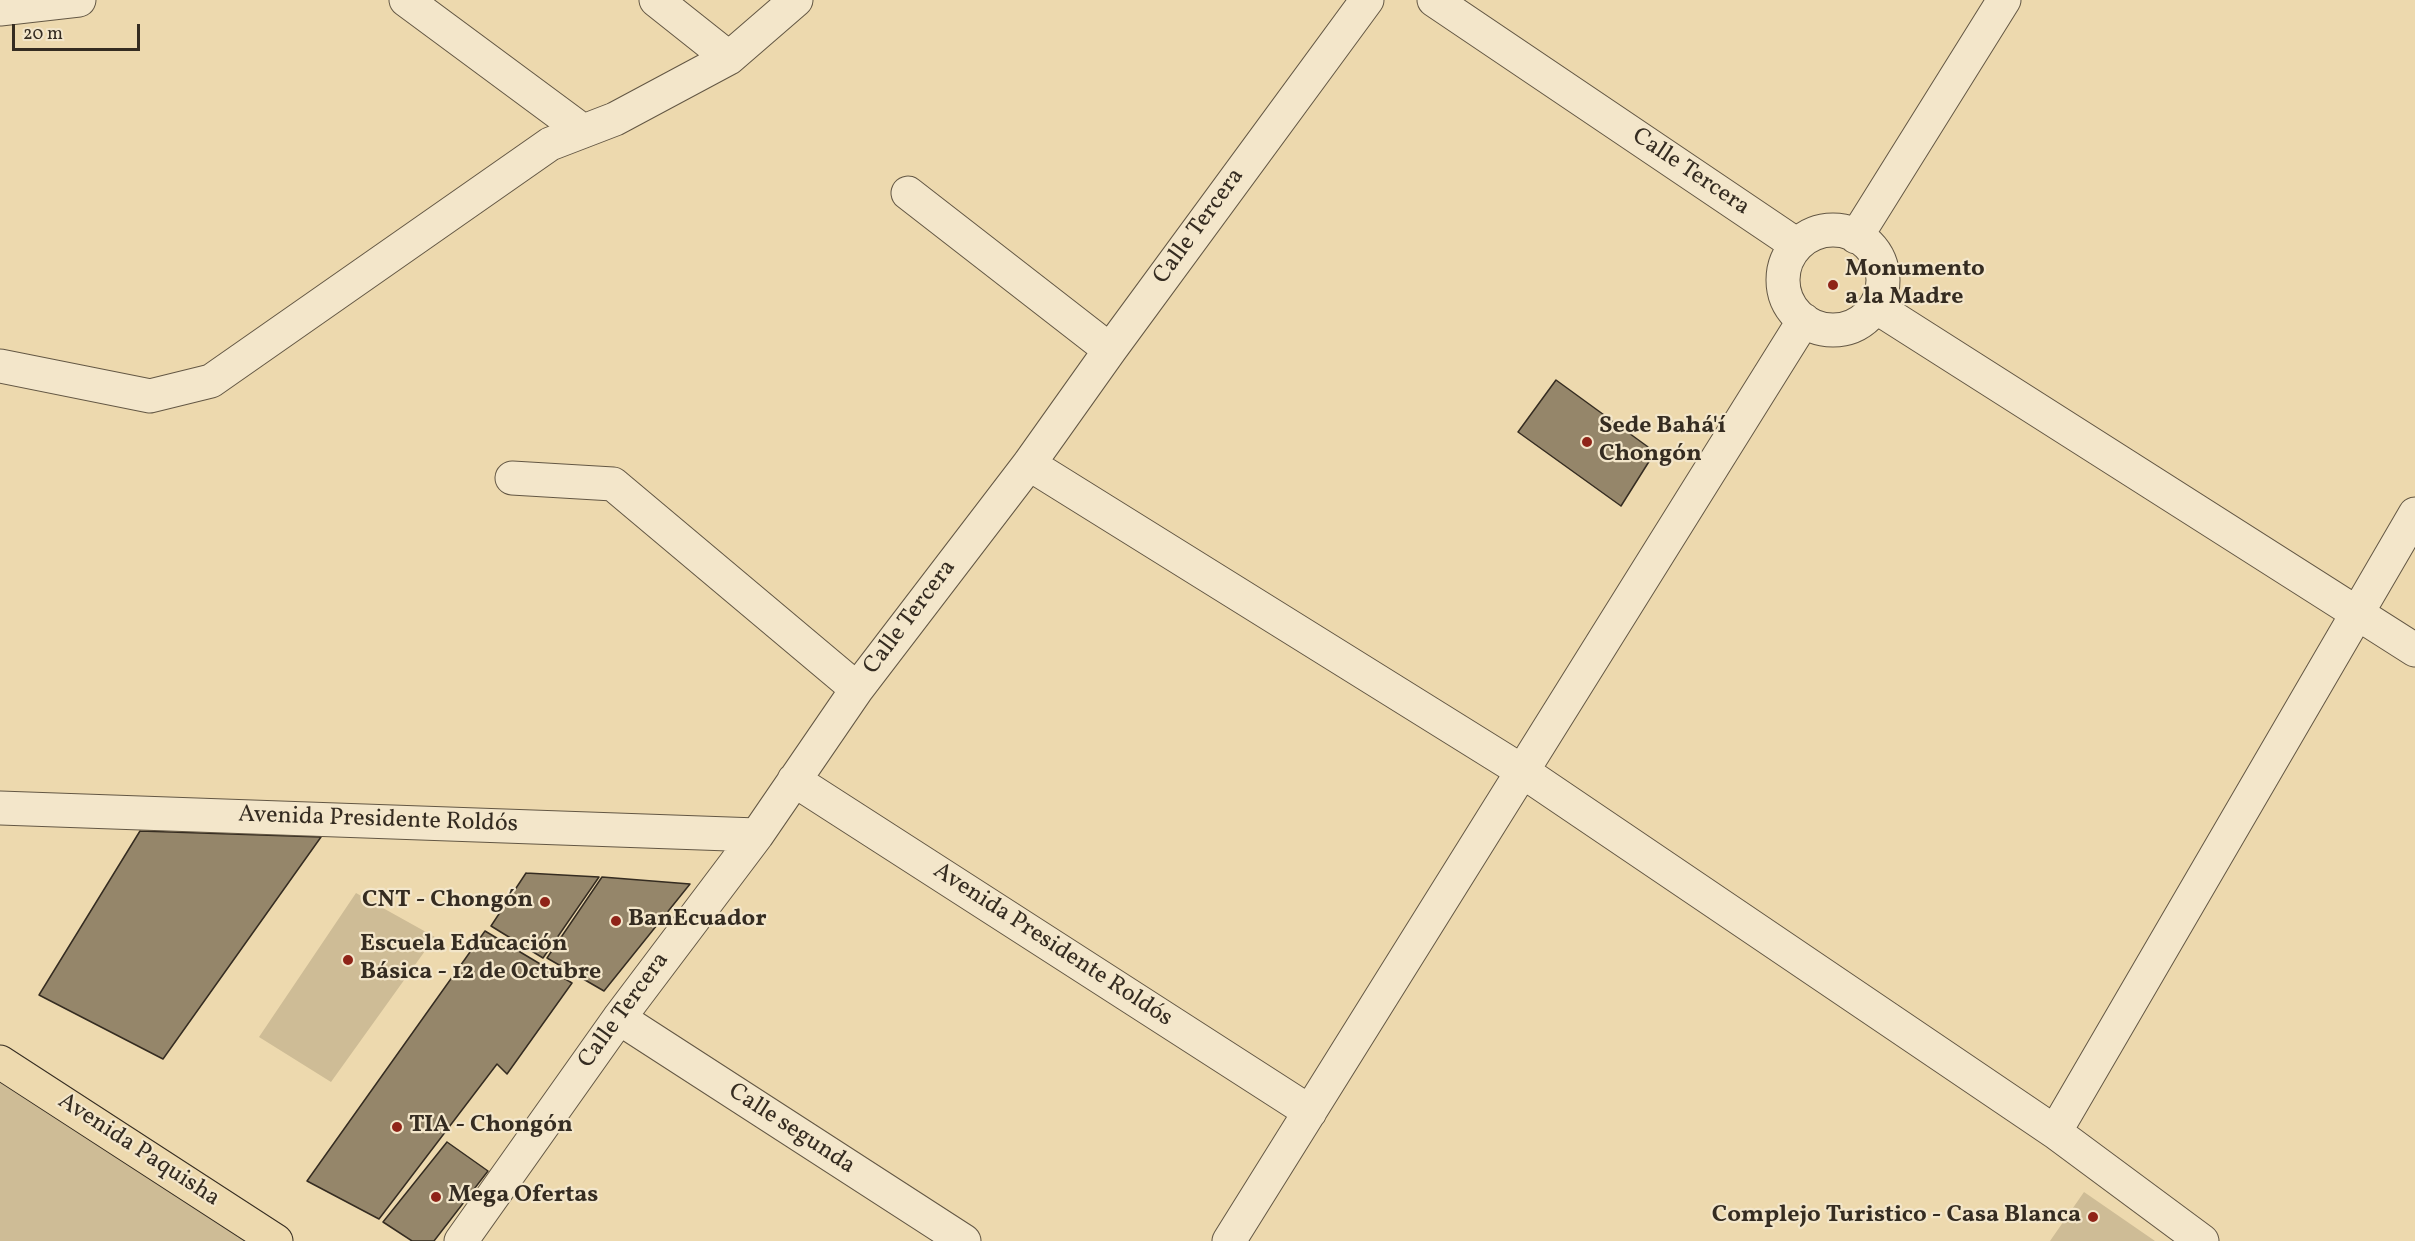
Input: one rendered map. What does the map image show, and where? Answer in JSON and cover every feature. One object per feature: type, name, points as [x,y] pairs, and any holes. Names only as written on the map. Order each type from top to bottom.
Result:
[{"type":"main road","name":"Avenida Paquisha","points":[[0,1062],[276,1241]]},
{"type":"street","points":[[0,9],[79,0]]},
{"type":"street","points":[[406,0],[583,131]]},
{"type":"street","points":[[656,0],[729,58]]},
{"type":"street","points":[[0,366],[150,396],[210,381],[550,144],[615,119],[729,58],[796,0]]},
{"type":"street","name":"Calle Tercera","points":[[461,1241],[619,1018],[757,835],[857,689],[1029,464],[1366,0]]},
{"type":"street","name":"Calle Tercera","points":[[1434,0],[1797,245]]},
{"type":"street","points":[[1856,237],[2004,0]]},
{"type":"street","points":[[908,193],[1110,350]]},
{"type":"street","points":[[1830,230],[1848,232],[1856,237],[1865,241],[1877,254],[1883,272],[1883,290],[1876,307],[1861,322],[1841,330],[1819,329],[1804,320],[1788,302],[1783,281],[1787,260],[1797,245],[1812,235],[1830,230]]},
{"type":"street","points":[[1876,307],[2415,650]]},
{"type":"street","points":[[1228,1241],[1804,320]]},
{"type":"street","points":[[1029,464],[1522,771],[2055,1132],[2202,1241]]},
{"type":"street","points":[[512,478],[614,484],[857,689]]},
{"type":"street","points":[[2055,1132],[2415,514]]},
{"type":"street","name":"Avenida Presidente Roldós","points":[[794,780],[1310,1112]]},
{"type":"street","name":"Avenida Presidente Roldós","points":[[0,808],[757,835]]},
{"type":"street","name":"Calle segunda","points":[[619,1018],[964,1241]]},
{"type":"shaded area","points":[[356,893],[435,937],[331,1082],[259,1037]]},
{"type":"shaded area","points":[[0,1078],[251,1241],[0,1241]]},
{"type":"shaded area","name":"Complejo Turistico - Casa Blanca","points":[[2084,1192],[2155,1241],[2050,1241]]},
{"type":"building","name":"Sede Bahá'í Chongón","points":[[1556,380],[1655,452],[1621,506],[1518,432]]},
{"type":"building","points":[[140,831],[321,837],[163,1059],[39,995]]},
{"type":"building","name":"CNT - Chongón","points":[[526,873],[599,877],[543,958],[491,926]]},
{"type":"building","name":"BanEcuador","points":[[602,877],[690,884],[604,991],[547,958]]},
{"type":"building","name":"TIA - Chongón","points":[[485,931],[572,983],[507,1074],[497,1064],[379,1219],[307,1181]]},
{"type":"building","name":"Mega Ofertas","points":[[447,1142],[488,1171],[434,1241],[412,1241],[383,1222]]},
{"type":"place","name":"Monumento a la Madre","points":[[1833,285]]},
{"type":"place","name":"Sede Bahá'í Chongón","points":[[1587,442]]},
{"type":"place","name":"CNT - Chongón","points":[[545,902]]},
{"type":"place","name":"BanEcuador","points":[[616,921]]},
{"type":"place","name":"Escuela Educación Básica - 12 de Octubre","points":[[348,960]]},
{"type":"place","name":"TIA - Chongón","points":[[397,1127]]},
{"type":"place","name":"Mega Ofertas","points":[[436,1197]]},
{"type":"place","name":"Complejo Turistico - Casa Blanca","points":[[2093,1217]]}]
